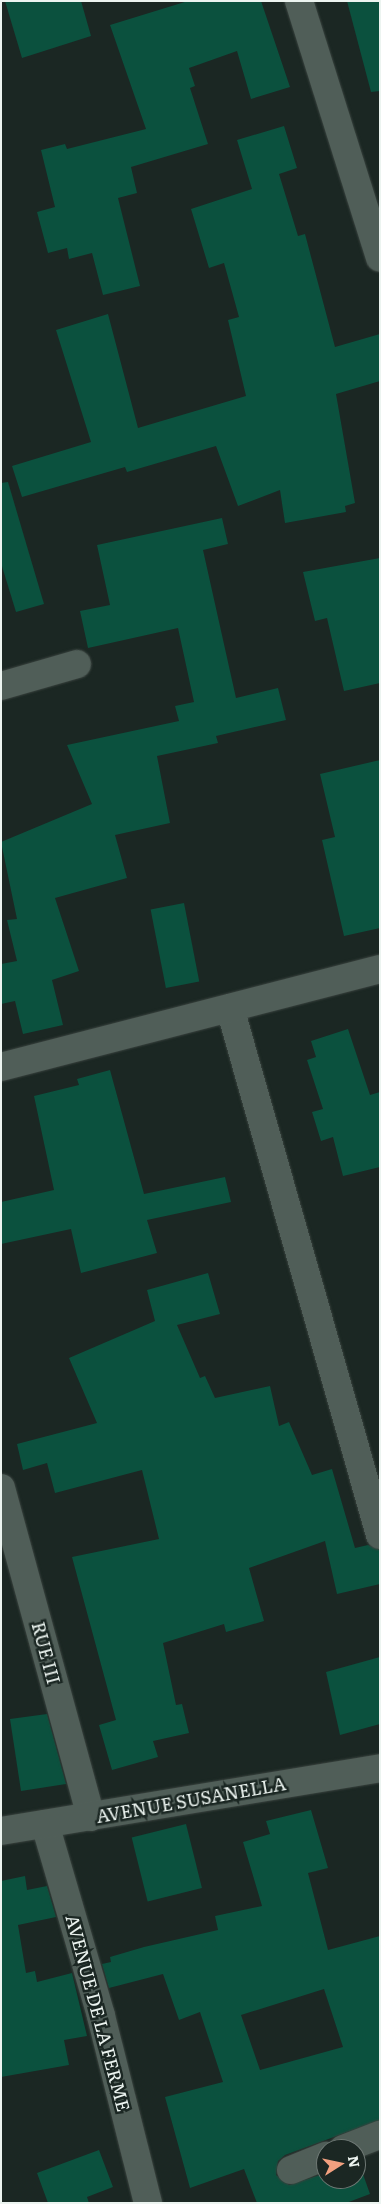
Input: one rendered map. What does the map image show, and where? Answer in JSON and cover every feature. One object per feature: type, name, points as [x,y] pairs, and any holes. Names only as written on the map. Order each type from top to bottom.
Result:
[{"type":"street","points":[[299,1],[380,258]]},
{"type":"street","points":[[1,686],[77,664]]},
{"type":"street","points":[[1,1067],[380,969]]},
{"type":"street","points":[[230,1008],[380,1535]]},
{"type":"street","name":"RUE III","points":[[1,1488],[91,1817]]},
{"type":"street","name":"AVENUE SUSANELLA","points":[[1,1831],[380,1768]]},
{"type":"street","name":"AVENUE DE LA FERME","points":[[45,1824],[101,2016],[148,2203]]},
{"type":"street","points":[[366,2140],[380,2135]]},
{"type":"street","points":[[291,2170],[316,2160]]},
{"type":"building","points":[[5,1],[81,1],[91,36],[22,58]]},
{"type":"building","points":[[188,1],[261,1],[290,87],[251,99],[237,51],[189,68],[195,86],[190,88],[208,144],[131,167],[137,193],[118,198],[140,286],[103,295],[92,253],[69,259],[67,248],[48,253],[37,212],[55,207],[41,150],[65,144],[67,149],[146,129],[110,25]]},
{"type":"building","points":[[347,1],[380,1],[380,91],[371,92]]},
{"type":"building","points":[[284,126],[297,168],[279,174],[298,236],[305,234],[335,347],[380,334],[380,381],[336,394],[355,503],[345,506],[346,512],[285,523],[280,490],[238,506],[216,446],[127,472],[125,467],[22,497],[12,466],[91,442],[56,330],[108,314],[138,428],[246,396],[228,320],[239,317],[224,263],[209,268],[191,209],[252,189],[237,140]]},
{"type":"building","points":[[8,482],[44,604],[16,612],[1,563],[1,483]]},
{"type":"building","points":[[222,518],[228,544],[203,550],[236,698],[278,688],[286,720],[216,736],[218,743],[157,756],[170,823],[115,835],[127,878],[55,898],[79,971],[52,980],[63,1025],[23,1034],[15,1001],[1,1004],[1,964],[17,961],[7,920],[17,919],[1,842],[92,804],[67,745],[179,721],[175,706],[194,702],[178,628],[88,648],[80,611],[110,605],[97,545]]},
{"type":"building","points":[[380,558],[380,683],[344,691],[327,618],[315,621],[303,572]]},
{"type":"building","points":[[380,760],[380,928],[344,936],[322,840],[335,837],[320,774]]},
{"type":"building","points":[[184,903],[199,982],[166,988],[151,909]]},
{"type":"building","points":[[348,1029],[370,1095],[380,1092],[380,1167],[343,1176],[333,1137],[321,1141],[312,1112],[323,1109],[307,1060],[316,1057],[311,1041]]},
{"type":"building","points":[[110,1070],[144,1194],[225,1177],[231,1202],[147,1220],[157,1253],[81,1273],[71,1229],[1,1244],[1,1202],[54,1190],[34,1096],[79,1085],[77,1079]]},
{"type":"building","points":[[208,1273],[220,1314],[177,1325],[200,1378],[205,1376],[215,1398],[270,1386],[279,1426],[289,1422],[312,1475],[332,1469],[355,1548],[368,1545],[380,1550],[380,1584],[337,1594],[325,1541],[249,1568],[264,1621],[226,1632],[224,1624],[163,1643],[176,1705],[182,1704],[189,1733],[153,1741],[158,1757],[112,1770],[99,1725],[116,1720],[72,1557],[159,1539],[142,1470],[55,1493],[47,1463],[23,1470],[17,1444],[97,1423],[69,1358],[155,1321],[147,1290]]},
{"type":"building","points":[[380,1657],[380,1724],[340,1735],[326,1672]]},
{"type":"building","points":[[47,1714],[66,1784],[21,1791],[10,1719]]},
{"type":"building","points":[[311,1810],[328,1868],[308,1873],[328,1950],[380,1936],[380,2120],[328,2139],[316,2139],[316,2144],[285,2155],[278,2161],[276,2175],[289,2185],[316,2176],[316,2189],[366,2189],[366,2183],[370,2194],[346,2203],[257,2203],[244,2169],[190,2188],[165,2097],[223,2082],[200,2012],[179,2020],[163,1974],[109,1988],[102,1964],[111,1962],[110,1957],[144,1947],[218,1930],[215,1916],[262,1906],[243,1842],[270,1834],[266,1821]],"holes":[[[324,1989],[343,2047],[260,2070],[241,2015]]]},
{"type":"building","points":[[186,1824],[202,1888],[148,1902],[132,1838]]},
{"type":"building","points":[[25,1876],[27,1890],[47,1886],[56,1917],[18,1925],[26,1973],[35,1971],[37,1982],[72,1973],[87,2036],[64,2040],[69,2065],[1,2077],[1,1881]]},
{"type":"building","points":[[99,2150],[113,2187],[87,2197],[89,2203],[48,2203],[37,2173]]}]
